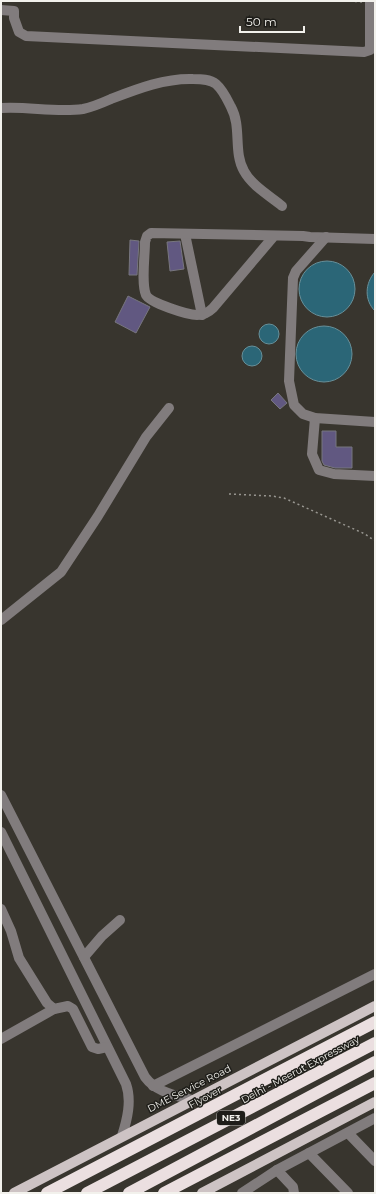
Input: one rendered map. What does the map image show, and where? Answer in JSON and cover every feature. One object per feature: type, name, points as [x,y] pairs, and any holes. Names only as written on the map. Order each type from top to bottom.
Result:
[{"type":"highway","name":"Flyover","points":[[47,1193],[375,1022]]},
{"type":"highway","name":"Delhi - Meerut Expressway","points":[[87,1193],[375,1043]]},
{"type":"highway","name":"NE3","points":[[129,1193],[375,1062]]},
{"type":"highway","points":[[164,1193],[375,1083]]},
{"type":"main road","name":"DME Service Road","points":[[14,1193],[375,1006]]},
{"type":"main road","points":[[202,1193],[216,1190],[375,1102]]},
{"type":"street","points":[[1,10],[14,11],[14,18],[19,32],[26,36],[364,52],[370,50],[370,2]]},
{"type":"street","points":[[1,108],[21,107],[61,110],[80,109],[92,107],[144,87],[171,79],[199,79],[212,81],[223,92],[236,117],[240,158],[245,172],[254,184],[282,206]]},
{"type":"street","points":[[274,236],[213,308],[202,315],[192,315],[153,302],[147,296],[144,287],[145,242],[147,236],[151,233],[307,236],[375,239]]},
{"type":"street","points":[[185,234],[202,315]]},
{"type":"street","points":[[326,237],[296,271],[291,287],[290,391],[292,401],[296,408],[306,416],[315,418],[375,422]]},
{"type":"street","points":[[1,620],[61,572],[98,516],[146,436],[169,408]]},
{"type":"street","points":[[315,418],[312,454],[319,470],[334,474],[375,476]]},
{"type":"street","points":[[1,794],[145,1077],[153,1086],[192,1100]]},
{"type":"street","points":[[2,839],[50,931],[128,1091],[126,1122],[122,1136]]},
{"type":"street","points":[[1,909],[11,931],[19,958],[47,1003],[54,1009]]},
{"type":"street","points":[[84,957],[102,936],[120,920]]},
{"type":"street","points":[[50,931],[66,923]]},
{"type":"street","points":[[153,1086],[375,974]]},
{"type":"street","points":[[1,1039],[54,1009],[68,1006],[73,1008],[92,1046],[98,1049],[107,1047]]},
{"type":"street","points":[[242,1193],[277,1170],[375,1118]]},
{"type":"street","points":[[348,1133],[375,1161]]},
{"type":"street","points":[[309,1153],[348,1193]]},
{"type":"street","points":[[277,1170],[293,1187],[294,1193]]},
{"type":"path","points":[[229,494],[284,498],[359,531],[375,541]]},
{"type":"water","points":[[327,261],[338,263],[347,269],[353,278],[355,289],[353,300],[347,309],[338,315],[327,317],[316,315],[307,309],[301,300],[299,289],[301,278],[307,269],[316,263]]},
{"type":"water","points":[[375,272],[375,311],[371,307],[367,292],[369,281]]},
{"type":"water","points":[[269,324],[276,327],[279,334],[276,341],[269,344],[262,341],[259,334],[262,327]]},
{"type":"water","points":[[324,326],[335,328],[344,334],[350,343],[352,354],[350,365],[344,374],[335,380],[324,382],[313,380],[304,374],[298,365],[296,354],[298,343],[304,334],[313,328]]},
{"type":"water","points":[[252,346],[259,349],[262,356],[259,363],[252,366],[245,363],[242,356],[245,349]]},
{"type":"building","points":[[130,240],[139,241],[137,275],[129,275]]},
{"type":"building","points":[[180,241],[184,269],[170,271],[167,242]]},
{"type":"building","points":[[128,296],[150,307],[136,333],[115,322]]},
{"type":"building","points":[[278,393],[287,403],[280,409],[271,400]]},
{"type":"building","points":[[322,431],[336,431],[336,447],[352,447],[352,468],[335,468],[324,465],[322,461]]}]
